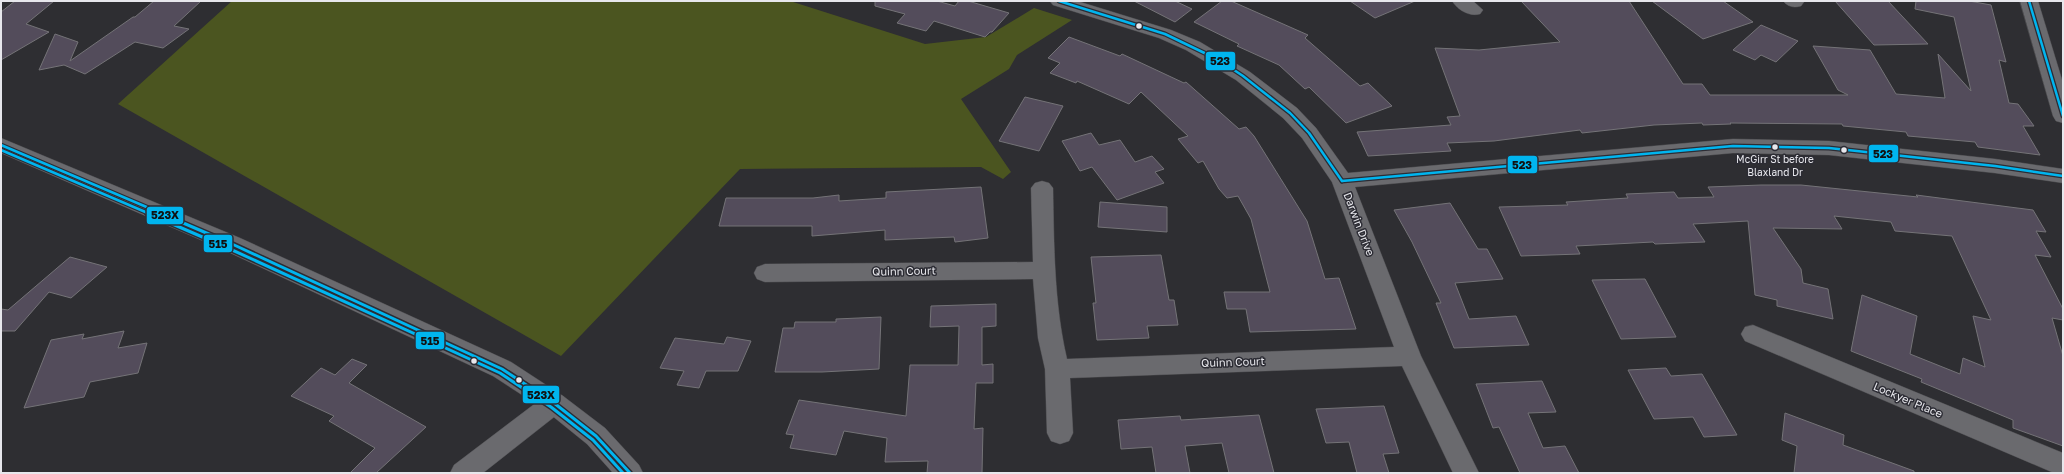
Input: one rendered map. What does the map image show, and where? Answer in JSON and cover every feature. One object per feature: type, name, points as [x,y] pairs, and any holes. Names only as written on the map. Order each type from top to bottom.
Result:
[{"type":"street","name":"Darwin Drive","points":[[1059,1],[1082,4],[1165,34],[1193,46],[1243,76],[1290,113],[1309,134],[1342,181],[1409,356],[1466,473]]},
{"type":"street","points":[[2029,1],[2063,116]]},
{"type":"street","points":[[1,145],[232,244],[502,369],[554,403],[596,436],[630,473]]},
{"type":"street","points":[[1342,181],[1733,146],[1843,149],[1995,166],[2063,176]]},
{"type":"street","points":[[1042,188],[1044,270],[1050,338],[1057,369],[1060,432]]},
{"type":"street","name":"Quinn Court","points":[[764,273],[1044,270]]},
{"type":"street","name":"Lockyer Place","points":[[1753,334],[2063,466]]},
{"type":"street","name":"Quinn Court","points":[[1057,369],[1409,356]]},
{"type":"street","points":[[463,473],[554,403]]},
{"type":"green space","points":[[232,1],[790,1],[925,44],[986,37],[1034,8],[1072,20],[1017,55],[1009,69],[961,99],[1011,172],[1003,179],[981,167],[740,169],[561,356],[118,104]]},
{"type":"building","points":[[15,1],[54,1],[26,24],[49,32],[1,60],[1,12]]},
{"type":"building","points":[[154,1],[201,1],[174,26],[189,29],[163,48],[135,42],[85,74],[64,65],[39,70],[55,34],[78,42],[70,61],[135,17]]},
{"type":"building","points":[[875,1],[937,1],[955,6],[959,1],[968,1],[1009,13],[992,32],[985,37],[934,21],[926,31],[897,23],[905,14],[875,6]]},
{"type":"building","points":[[1134,1],[1175,1],[1192,9],[1175,22]]},
{"type":"building","points":[[1222,1],[1231,1],[1308,35],[1305,38],[1360,86],[1368,83],[1392,106],[1346,123],[1309,87],[1305,89],[1279,65],[1237,46],[1239,44],[1194,22]]},
{"type":"building","points":[[1350,1],[1415,1],[1375,18]]},
{"type":"building","points":[[1521,1],[1629,1],[1683,84],[1702,84],[1710,95],[1848,95],[1838,90],[1813,46],[1870,50],[1896,94],[1945,98],[1938,54],[1971,91],[1954,17],[1915,9],[1916,1],[1969,1],[1991,5],[2006,62],[1999,60],[2009,103],[2018,104],[2034,126],[2023,126],[2040,155],[1978,147],[1975,142],[1908,136],[1906,132],[1843,126],[1842,124],[1730,123],[1731,124],[1703,125],[1702,123],[1654,125],[1582,133],[1580,130],[1494,141],[1447,143],[1451,151],[1368,156],[1357,132],[1451,125],[1447,117],[1460,116],[1435,48],[1479,50],[1560,42]]},
{"type":"building","points":[[1652,1],[1723,1],[1753,22],[1703,39]]},
{"type":"building","points":[[1835,1],[1888,1],[1928,44],[1874,45]]},
{"type":"building","points":[[1761,25],[1798,41],[1776,62],[1761,55],[1755,60],[1733,50]]},
{"type":"building","points":[[1069,37],[1120,56],[1122,54],[1184,83],[1186,82],[1239,129],[1246,127],[1254,136],[1307,221],[1325,279],[1339,278],[1356,329],[1250,332],[1246,309],[1227,309],[1224,292],[1270,292],[1251,219],[1238,196],[1227,198],[1219,189],[1203,161],[1198,163],[1178,139],[1188,136],[1141,92],[1129,104],[1077,81],[1076,83],[1050,73],[1060,63],[1048,58]]},
{"type":"building","points":[[1025,97],[1063,106],[1039,151],[999,141]]},
{"type":"building","points":[[1091,133],[1099,145],[1120,140],[1135,162],[1152,156],[1164,169],[1155,172],[1164,183],[1117,200],[1092,167],[1080,171],[1062,141]]},
{"type":"building","points":[[1801,185],[1918,197],[1916,195],[2033,210],[2046,232],[2036,231],[2051,257],[2035,255],[2063,309],[2063,320],[2052,318],[2063,356],[2063,446],[2013,428],[2013,420],[1921,382],[1922,379],[1851,351],[1862,295],[1917,316],[1910,354],[1960,374],[1963,358],[1985,367],[1973,316],[1991,320],[1952,236],[1895,231],[1891,222],[1834,216],[1842,229],[1773,228],[1801,269],[1803,283],[1828,289],[1833,319],[1777,306],[1777,300],[1755,295],[1748,221],[1693,224],[1705,242],[1655,244],[1653,242],[1576,246],[1580,254],[1521,256],[1499,207],[1568,205],[1566,202],[1628,198],[1626,194],[1674,192],[1678,198],[1714,197],[1708,187]]},
{"type":"building","points":[[981,187],[988,238],[955,242],[954,237],[885,240],[885,230],[812,236],[812,226],[719,226],[726,198],[813,198],[839,195],[839,201],[886,198],[886,192]]},
{"type":"building","points":[[1100,202],[1167,207],[1167,232],[1098,227]]},
{"type":"building","points":[[1450,203],[1478,249],[1487,249],[1503,279],[1455,283],[1469,319],[1516,316],[1529,345],[1454,348],[1436,303],[1441,303],[1412,242],[1394,210]]},
{"type":"building","points":[[1161,255],[1169,300],[1174,300],[1178,325],[1147,326],[1149,338],[1097,340],[1093,303],[1096,303],[1091,257]]},
{"type":"building","points":[[70,257],[107,267],[71,298],[49,292],[15,331],[1,331],[1,309],[8,310]]},
{"type":"building","points":[[1645,279],[1676,337],[1621,339],[1592,280]]},
{"type":"building","points":[[996,304],[996,326],[982,327],[982,365],[993,364],[993,383],[976,383],[974,429],[983,428],[982,473],[927,473],[928,461],[885,462],[887,438],[844,431],[836,455],[790,448],[794,435],[786,434],[799,400],[906,416],[910,365],[958,365],[959,326],[930,327],[931,306]]},
{"type":"building","points":[[881,317],[879,369],[822,372],[775,372],[783,328],[794,328],[795,322],[836,322],[836,319]]},
{"type":"building","points":[[124,331],[118,348],[147,343],[138,373],[90,382],[84,397],[24,408],[51,340],[84,334],[82,339]]},
{"type":"building","points":[[727,337],[751,341],[738,371],[706,371],[699,388],[677,385],[684,371],[660,368],[675,338],[724,344]]},
{"type":"building","points":[[352,359],[367,365],[349,383],[426,427],[376,473],[350,473],[375,448],[329,421],[334,416],[291,396],[321,368],[335,375]]},
{"type":"building","points":[[1666,368],[1671,376],[1702,374],[1737,435],[1704,437],[1693,417],[1654,419],[1628,370]]},
{"type":"building","points":[[1542,381],[1556,412],[1528,413],[1543,448],[1565,446],[1579,473],[1520,473],[1499,427],[1493,428],[1476,384]]},
{"type":"building","points":[[1384,406],[1399,453],[1383,454],[1389,473],[1357,473],[1349,442],[1326,443],[1316,409]]},
{"type":"building","points":[[1785,413],[1844,435],[1843,445],[1914,471],[1914,473],[1794,473],[1797,446],[1782,440]]},
{"type":"building","points":[[1259,415],[1274,473],[1229,473],[1222,443],[1185,446],[1190,473],[1156,473],[1152,447],[1121,449],[1118,420],[1180,416],[1181,420]]},
{"type":"transit line","name":"523","points":[[1059,1],[1165,34],[1219,60],[1243,76],[1290,113],[1309,133],[1342,181]]},
{"type":"transit line","name":"523","points":[[2029,1],[2063,116]]},
{"type":"transit line","name":"523X","points":[[1,145],[232,244],[502,369],[554,403],[596,436],[630,473]]},
{"type":"transit line","name":"523","points":[[1342,181],[1733,146],[1829,148],[1995,166],[2063,176]]},
{"type":"transit line","name":"515","points":[[1,150],[230,249],[500,373],[551,407],[593,440],[623,473]]},
{"type":"place","name":"McGirr St before Blaxland Dr","points":[[1775,147]]}]
